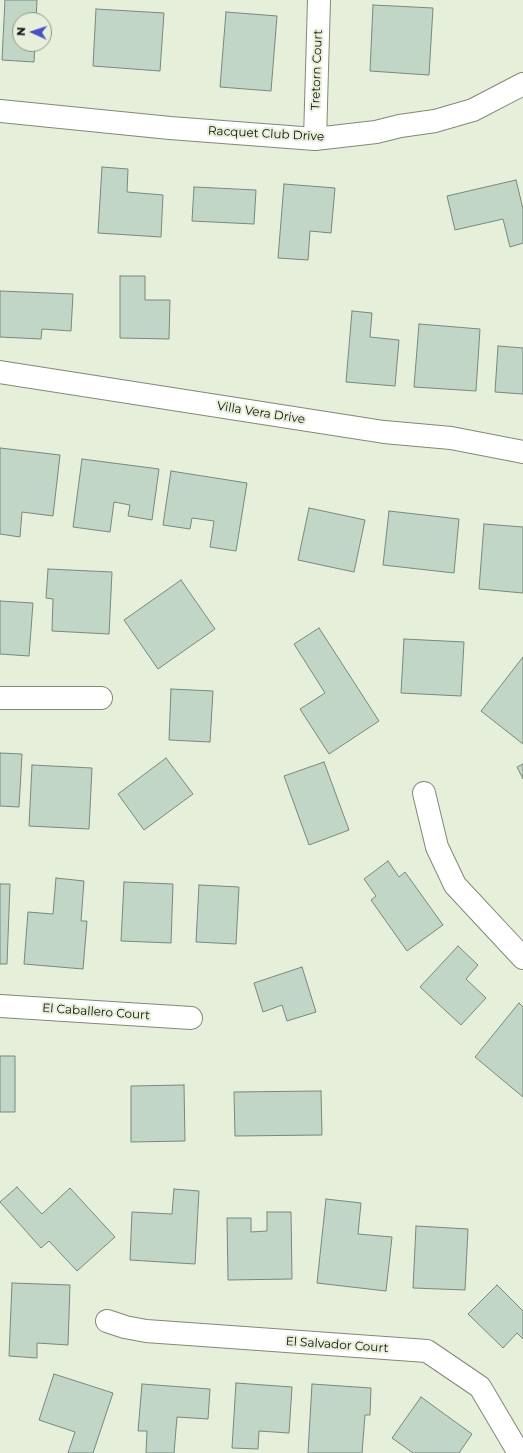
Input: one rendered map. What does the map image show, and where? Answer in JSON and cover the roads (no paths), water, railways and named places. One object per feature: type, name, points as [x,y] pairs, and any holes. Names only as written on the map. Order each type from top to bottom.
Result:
[{"type":"street","name":"Tretorn Court","points":[[315,139],[319,0]]},
{"type":"street","name":"Racquet Club Drive","points":[[0,111],[170,128],[315,139],[376,132],[400,126],[435,121],[473,110],[523,84]]},
{"type":"street","name":"Villa Vera Drive","points":[[0,372],[384,432],[451,438],[523,452]]},
{"type":"street","points":[[0,698],[101,698]]},
{"type":"street","points":[[424,793],[437,847],[456,885],[523,958]]},
{"type":"street","name":"El Caballero Court","points":[[0,1006],[191,1018]]},
{"type":"street","name":"El Salvador Court","points":[[107,1320],[125,1327],[146,1332],[427,1351],[480,1387],[519,1453]]}]
